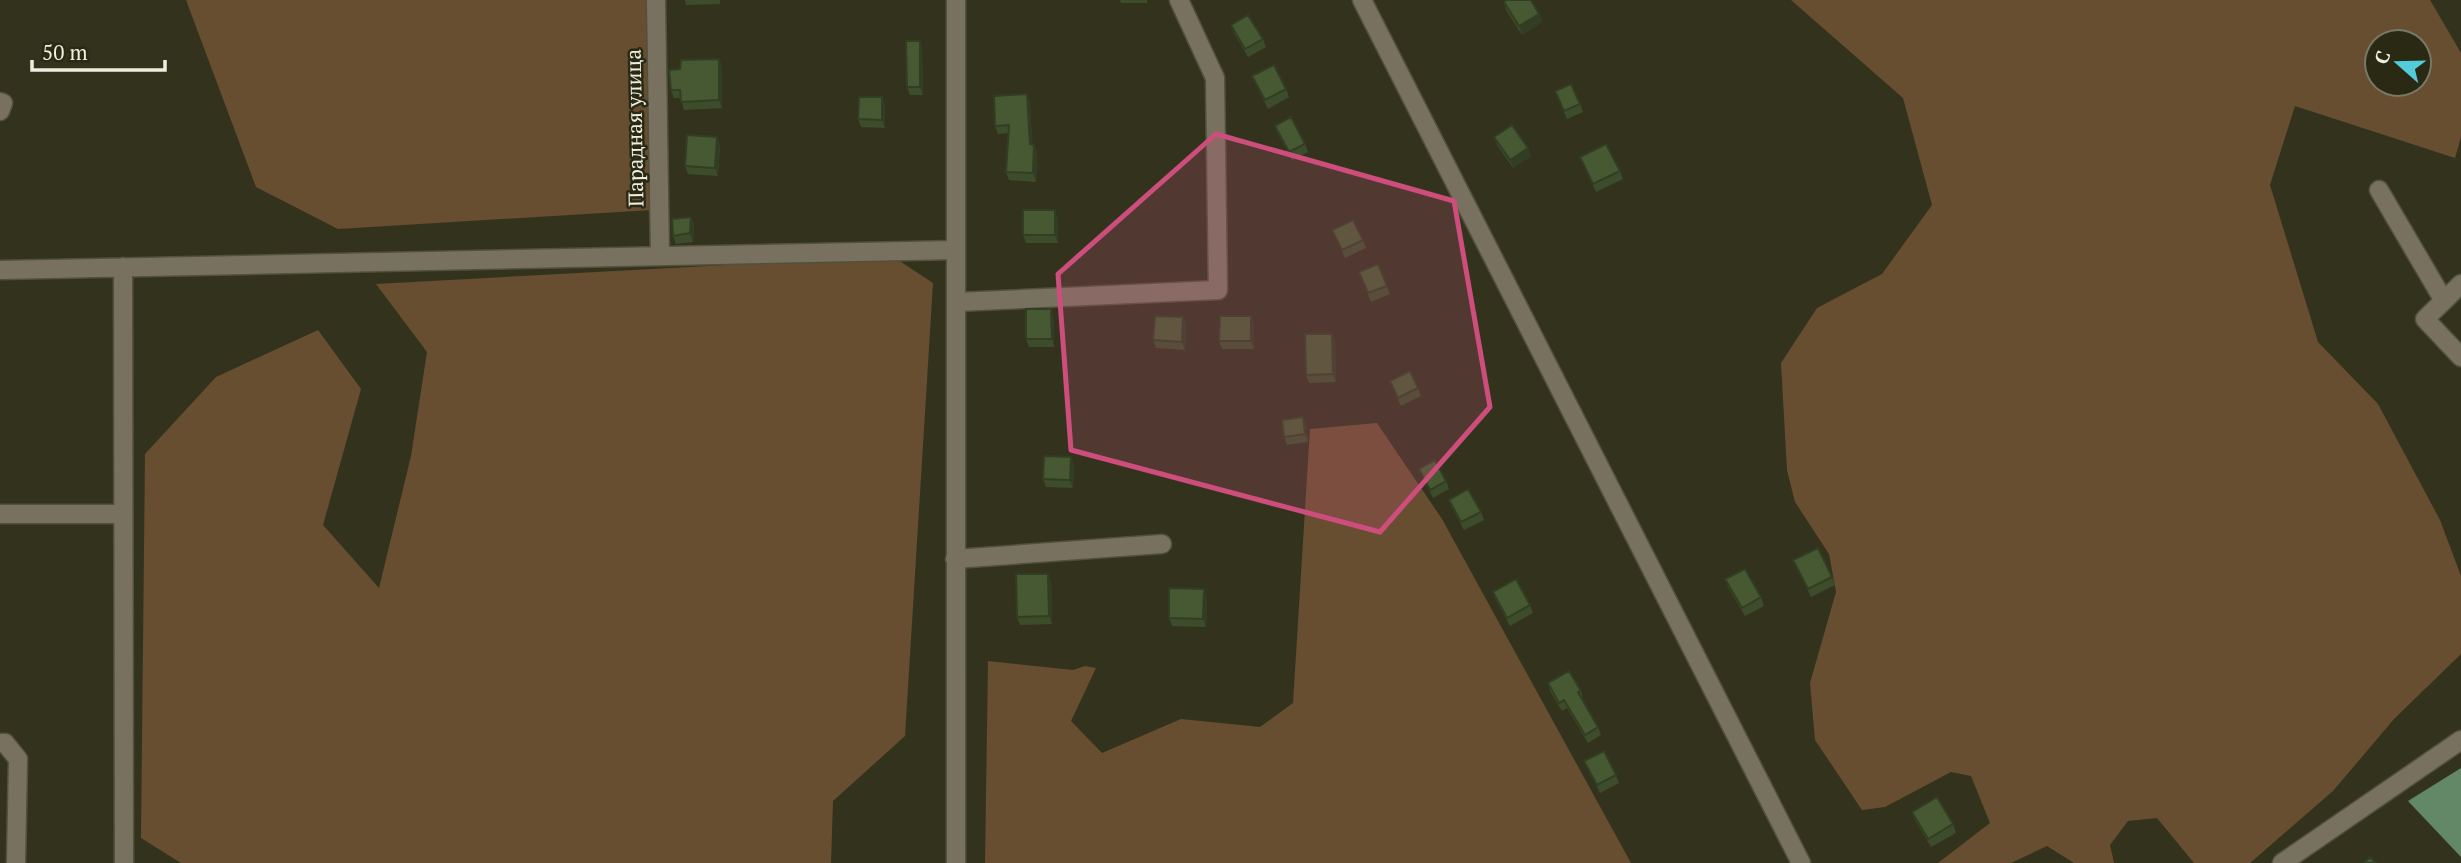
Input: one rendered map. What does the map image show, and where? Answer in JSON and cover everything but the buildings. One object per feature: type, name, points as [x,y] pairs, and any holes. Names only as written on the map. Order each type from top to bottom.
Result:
[{"type":"street","name":"Парадная улица","points":[[656,0],[660,256]]},
{"type":"street","points":[[956,0],[956,863]]},
{"type":"street","points":[[957,302],[1218,290],[1215,78],[1179,0]]},
{"type":"street","points":[[1362,0],[1801,863]]},
{"type":"street","points":[[0,102],[3,103],[0,111]]},
{"type":"street","points":[[2379,190],[2444,301]]},
{"type":"street","points":[[0,270],[956,250]]},
{"type":"street","points":[[123,267],[124,863]]},
{"type":"street","points":[[2461,284],[2425,319],[2461,357]]},
{"type":"street","points":[[0,514],[123,514]]},
{"type":"street","points":[[955,559],[1163,544]]},
{"type":"street","points":[[2282,863],[2461,740]]},
{"type":"street","points":[[0,743],[5,743],[18,759],[16,863]]},
{"type":"highlighted area","points":[[1216,134],[1454,201],[1490,407],[1380,532],[1071,450],[1058,274]]},
{"type":"shaded area","points":[[186,0],[650,0],[668,209],[338,229],[256,187]]},
{"type":"shaded area","points":[[1791,0],[2430,0],[2461,53],[2461,137],[2455,158],[2295,106],[2270,185],[2318,342],[2378,404],[2440,520],[2461,576],[2461,654],[2394,719],[2333,791],[2250,863],[2194,863],[2157,818],[2128,821],[2110,845],[2114,863],[2074,863],[2047,846],[2011,863],[1938,863],[1990,823],[1971,776],[1951,772],[1885,807],[1862,810],[1815,740],[1810,683],[1836,592],[1829,554],[1795,502],[1787,470],[1781,363],[1817,308],[1882,274],[1932,205],[1903,98]]},
{"type":"shaded area","points":[[892,256],[933,283],[905,736],[833,801],[831,863],[181,863],[141,838],[145,454],[216,377],[318,330],[361,389],[323,525],[379,588],[411,456],[427,352],[376,284]]},
{"type":"shaded area","points":[[1377,423],[1442,519],[1631,863],[985,863],[988,661],[1073,670],[1085,666],[1096,668],[1071,721],[1102,753],[1181,719],[1260,727],[1293,703],[1310,429]]},
{"type":"shaded area","points":[[2461,768],[2461,857],[2408,801]]}]
